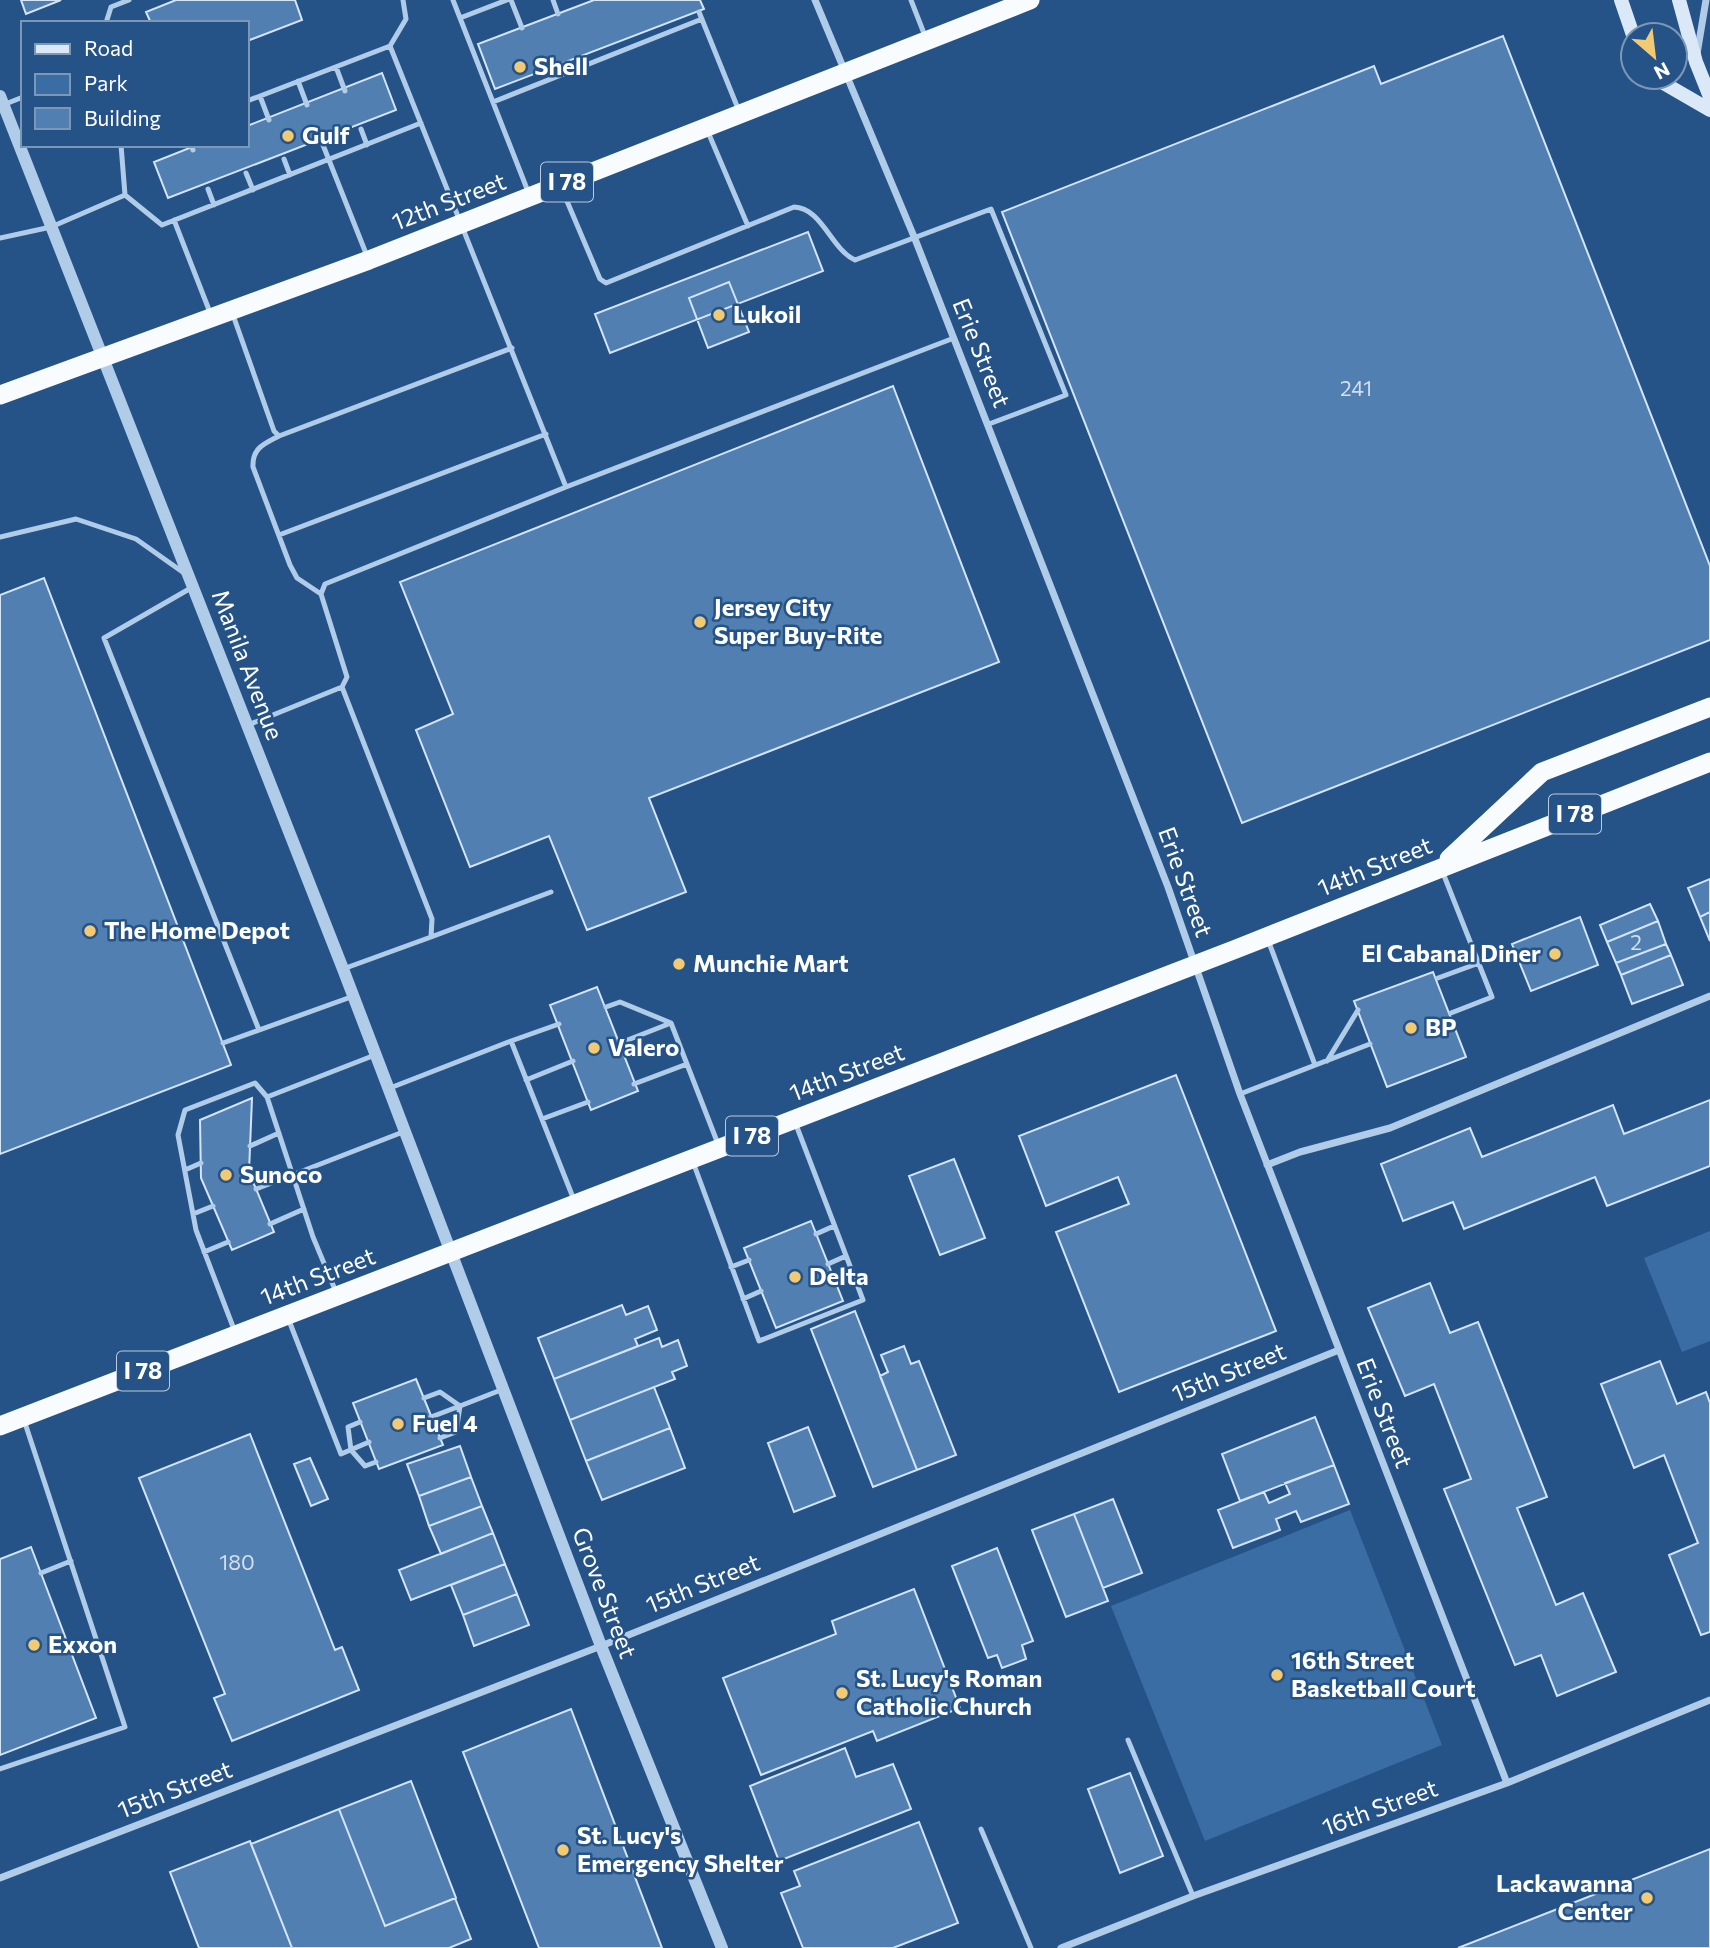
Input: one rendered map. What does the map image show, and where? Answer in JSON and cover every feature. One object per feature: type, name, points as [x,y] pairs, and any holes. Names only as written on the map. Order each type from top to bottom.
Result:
[{"type":"highway","name":"12th Street","points":[[0,395],[369,260],[1030,0]]},
{"type":"highway","points":[[1440,867],[1542,772],[1710,708]]},
{"type":"highway","name":"14th Street","points":[[0,1426],[1266,937],[1710,762]]},
{"type":"main road","points":[[1621,0],[1628,21]]},
{"type":"main road","points":[[1679,0],[1696,62],[1710,97]]},
{"type":"main road","points":[[1677,91],[1710,110]]},
{"type":"street","name":"Erie Street","points":[[815,0],[989,424],[1168,887],[1267,1165],[1507,1783]]},
{"type":"street","points":[[1696,62],[1706,0]]},
{"type":"street","name":"Manila Avenue","points":[[2,100],[452,1251]]},
{"type":"street","points":[[1267,1165],[1300,1152],[1390,1128],[1710,996]]},
{"type":"street","name":"Grove Street","points":[[452,1251],[601,1646],[722,1948]]},
{"type":"street","name":"15th Street","points":[[0,1878],[601,1646],[1339,1350]]},
{"type":"street","name":"16th Street","points":[[1061,1948],[1193,1896],[1507,1783],[1710,1700]]},
{"type":"lane","points":[[107,21],[111,7],[129,0]]},
{"type":"lane","points":[[248,101],[390,46],[406,19],[403,0]]},
{"type":"lane","points":[[453,0],[530,197]]},
{"type":"lane","points":[[460,18],[509,0],[522,28]]},
{"type":"lane","points":[[553,0],[558,14]]},
{"type":"lane","points":[[911,0],[926,40]]},
{"type":"lane","points":[[699,12],[740,114]]},
{"type":"lane","points":[[493,102],[702,19]]},
{"type":"lane","points":[[668,23],[672,32]]},
{"type":"lane","points":[[390,46],[566,487]]},
{"type":"lane","points":[[577,59],[580,68]]},
{"type":"lane","points":[[336,67],[345,91]]},
{"type":"lane","points":[[541,72],[544,82]]},
{"type":"lane","points":[[298,81],[307,105]]},
{"type":"lane","points":[[260,96],[269,120]]},
{"type":"lane","points":[[2,100],[21,97]]},
{"type":"lane","points":[[122,147],[125,195],[162,225],[421,123]]},
{"type":"lane","points":[[706,128],[748,226]]},
{"type":"lane","points":[[361,129],[367,145]]},
{"type":"lane","points":[[323,145],[369,260]]},
{"type":"lane","points":[[284,159],[290,175]]},
{"type":"lane","points":[[246,173],[253,190]]},
{"type":"lane","points":[[560,185],[600,279],[606,283],[794,207],[811,212],[844,255],[855,260],[991,209],[1066,395],[989,424]]},
{"type":"lane","points":[[208,189],[214,205]]},
{"type":"lane","points":[[0,238],[51,227],[125,195]]},
{"type":"lane","points":[[174,220],[213,319]]},
{"type":"lane","points":[[232,312],[274,431],[279,436]]},
{"type":"lane","points":[[321,594],[325,584],[336,579],[566,487],[954,338]]},
{"type":"lane","points":[[248,725],[342,687],[347,677],[321,594],[297,578],[279,535],[253,467],[253,456],[259,447],[279,436],[290,435],[512,348]]},
{"type":"lane","points":[[279,535],[546,434]]},
{"type":"lane","points":[[0,537],[76,519],[136,539],[192,582],[104,638],[259,1030]]},
{"type":"lane","points":[[342,687],[432,919],[431,937]]},
{"type":"lane","points":[[1440,867],[1492,997],[1451,1013]]},
{"type":"lane","points":[[344,969],[551,892]]},
{"type":"lane","points":[[1266,937],[1315,1065]]},
{"type":"lane","points":[[1438,978],[1479,963]]},
{"type":"lane","points":[[223,1043],[354,996]]},
{"type":"lane","points":[[606,1007],[620,1002],[671,1023],[720,1148]]},
{"type":"lane","points":[[1327,1061],[1358,1010]]},
{"type":"lane","points":[[620,1043],[671,1023]]},
{"type":"lane","points":[[390,1088],[559,1024]]},
{"type":"lane","points":[[511,1041],[576,1204]]},
{"type":"lane","points":[[1240,1094],[1370,1044]]},
{"type":"lane","points":[[267,1097],[377,1055]]},
{"type":"lane","points":[[526,1080],[573,1061]]},
{"type":"lane","points":[[634,1084],[687,1064]]},
{"type":"lane","points":[[237,1335],[204,1252],[193,1214],[178,1135],[185,1110],[255,1083],[267,1097],[304,1209],[337,1295]]},
{"type":"lane","points":[[542,1119],[588,1102]]},
{"type":"lane","points":[[692,1159],[759,1341],[863,1300],[794,1119]]},
{"type":"lane","points":[[256,1189],[406,1131]]},
{"type":"lane","points":[[250,1146],[279,1133]]},
{"type":"lane","points":[[185,1170],[201,1163]]},
{"type":"lane","points":[[193,1214],[213,1206]]},
{"type":"lane","points":[[270,1224],[304,1209]]},
{"type":"lane","points":[[816,1234],[834,1226]]},
{"type":"lane","points":[[204,1252],[228,1242]]},
{"type":"lane","points":[[828,1264],[846,1256]]},
{"type":"lane","points":[[731,1267],[749,1261]]},
{"type":"lane","points":[[743,1299],[761,1291]]},
{"type":"lane","points":[[287,1315],[341,1454],[369,1442]]},
{"type":"lane","points":[[431,1417],[503,1389]]},
{"type":"lane","points":[[424,1398],[440,1392],[460,1406]]},
{"type":"lane","points":[[440,1438],[456,1432],[460,1406]]},
{"type":"lane","points":[[0,1769],[125,1727],[23,1417]]},
{"type":"lane","points":[[360,1422],[348,1427],[351,1450],[365,1465],[376,1462]]},
{"type":"lane","points":[[41,1573],[71,1561]]},
{"type":"lane","points":[[1128,1740],[1193,1896]]},
{"type":"lane","points":[[981,1829],[1031,1948]]},
{"type":"green space","points":[[1710,1231],[1710,1341],[1682,1352],[1644,1258]]},
{"type":"green space","name":"16th Street Basketball Court","points":[[1350,1510],[1442,1745],[1205,1841],[1111,1606]]},
{"type":"building","points":[[21,0],[61,0],[26,14]]},
{"type":"building","points":[[176,0],[295,0],[302,20],[248,41],[248,21],[150,21],[146,12]]},
{"type":"building","name":"Shell","points":[[594,0],[700,0],[704,9],[495,89],[478,44]]},
{"type":"building","points":[[1503,36],[1710,566],[1710,640],[1242,823],[1002,212],[1374,66],[1381,84]]},
{"type":"building","name":"Gulf","points":[[382,73],[396,110],[168,198],[154,162],[192,147],[248,147],[248,126]]},
{"type":"building","name":"Lukoil","points":[[808,232],[823,271],[610,353],[595,314]]},
{"type":"building","name":"Lukoil","points":[[729,282],[749,332],[708,348],[689,298]]},
{"type":"building","name":"Jersey City Super Buy-Rite","points":[[893,386],[999,662],[649,798],[686,892],[587,930],[549,836],[470,867],[416,730],[453,714],[400,582]]},
{"type":"building","name":"The Home Depot","points":[[44,578],[231,1065],[0,1154],[0,595]]},
{"type":"building","points":[[1710,879],[1710,912],[1700,917],[1688,888]]},
{"type":"building","points":[[1650,904],[1658,921],[1607,942],[1600,925]]},
{"type":"building","points":[[1710,912],[1710,941],[1700,917]]},
{"type":"building","name":"El Cabanal Diner","points":[[1580,917],[1598,965],[1531,991],[1512,944]]},
{"type":"building","points":[[1658,921],[1666,944],[1616,963],[1607,942]]},
{"type":"building","points":[[1666,944],[1671,955],[1621,975],[1616,963]]},
{"type":"building","points":[[1671,955],[1683,985],[1632,1004],[1621,975]]},
{"type":"building","points":[[1433,972],[1466,1057],[1387,1087],[1354,1001]]},
{"type":"building","name":"Valero","points":[[597,987],[638,1091],[591,1110],[550,1005]]},
{"type":"building","points":[[1176,1075],[1276,1331],[1119,1392],[1056,1232],[1129,1204],[1118,1177],[1046,1206],[1019,1136]]},
{"type":"building","name":"Sunoco","points":[[252,1098],[249,1172],[274,1232],[232,1250],[201,1178],[200,1120]]},
{"type":"building","points":[[1710,1100],[1710,1166],[1607,1206],[1595,1177],[1464,1229],[1453,1202],[1403,1221],[1381,1164],[1470,1128],[1482,1157],[1613,1105],[1624,1134]]},
{"type":"building","points":[[954,1159],[985,1238],[940,1255],[909,1176]]},
{"type":"building","name":"Delta","points":[[811,1221],[843,1301],[776,1328],[744,1248]]},
{"type":"building","points":[[1430,1283],[1450,1333],[1478,1322],[1547,1497],[1517,1508],[1556,1605],[1583,1593],[1616,1672],[1557,1696],[1541,1655],[1515,1665],[1444,1489],[1471,1479],[1434,1384],[1405,1396],[1368,1308]]},
{"type":"building","points":[[622,1305],[626,1315],[648,1306],[657,1330],[635,1339],[638,1346],[554,1379],[538,1338]]},
{"type":"building","points":[[855,1311],[917,1470],[873,1487],[811,1329]]},
{"type":"building","points":[[659,1338],[662,1347],[678,1340],[687,1366],[672,1372],[675,1379],[570,1420],[554,1379]]},
{"type":"building","points":[[904,1346],[911,1364],[919,1361],[956,1455],[917,1470],[880,1376],[888,1372],[881,1355]]},
{"type":"building","points":[[1660,1361],[1677,1404],[1706,1392],[1710,1403],[1710,1632],[1701,1635],[1669,1555],[1698,1543],[1664,1455],[1634,1468],[1601,1384]]},
{"type":"building","name":"Fuel 4","points":[[416,1379],[443,1445],[379,1469],[353,1403]]},
{"type":"building","points":[[654,1387],[670,1428],[586,1461],[570,1420]]},
{"type":"building","points":[[1315,1417],[1334,1465],[1240,1501],[1222,1454]]},
{"type":"building","points":[[808,1427],[835,1496],[794,1512],[768,1443]]},
{"type":"building","points":[[670,1428],[685,1468],[602,1500],[586,1461]]},
{"type":"building","points":[[250,1434],[335,1650],[342,1647],[359,1690],[232,1741],[214,1698],[225,1694],[139,1478]]},
{"type":"building","points":[[460,1446],[471,1477],[419,1496],[407,1464]]},
{"type":"building","points":[[310,1458],[328,1499],[311,1506],[294,1464]]},
{"type":"building","points":[[1334,1465],[1349,1504],[1301,1522],[1296,1511],[1276,1519],[1280,1530],[1233,1548],[1218,1510],[1264,1492],[1269,1503],[1290,1494],[1285,1483]]},
{"type":"building","points":[[471,1477],[482,1506],[429,1526],[419,1496]]},
{"type":"building","points":[[1113,1499],[1142,1573],[1103,1588],[1074,1514]]},
{"type":"building","points":[[482,1506],[493,1533],[441,1554],[429,1526]]},
{"type":"building","points":[[1074,1514],[1108,1601],[1066,1617],[1032,1530]]},
{"type":"building","points":[[493,1533],[505,1564],[411,1600],[399,1570]]},
{"type":"building","name":"Exxon","points":[[31,1547],[96,1718],[0,1755],[0,1559]]},
{"type":"building","points":[[997,1548],[1033,1641],[1022,1645],[1026,1659],[1002,1668],[997,1655],[988,1658],[952,1566]]},
{"type":"building","points":[[505,1564],[517,1594],[463,1615],[451,1585]]},
{"type":"building","name":"St. Lucy's Roman Catholic Church","points":[[914,1589],[960,1708],[877,1741],[873,1731],[761,1775],[723,1678],[836,1634],[832,1621]]},
{"type":"building","points":[[517,1594],[529,1625],[474,1646],[463,1615]]},
{"type":"building","name":"St. Lucy's Emergency Shelter","points":[[571,1709],[662,1948],[539,1948],[463,1752]]},
{"type":"building","points":[[845,1748],[856,1777],[893,1764],[911,1809],[779,1861],[750,1786]]},
{"type":"building","points":[[1130,1773],[1163,1856],[1120,1873],[1088,1789]]},
{"type":"building","points":[[411,1781],[456,1898],[385,1926],[339,1809]]},
{"type":"building","points":[[339,1809],[385,1926],[455,1898],[471,1939],[449,1948],[292,1948],[251,1844]]},
{"type":"building","points":[[919,1822],[958,1923],[893,1948],[803,1948],[781,1893],[800,1886],[794,1871]]},
{"type":"building","points":[[250,1841],[292,1948],[199,1948],[170,1872]]},
{"type":"building","name":"Lackawanna Center","points":[[1710,1849],[1710,1948],[1458,1948]]},
{"type":"place","name":"Shell","points":[[520,67]]},
{"type":"place","name":"Gulf","points":[[288,136]]},
{"type":"place","name":"Lukoil","points":[[719,315]]},
{"type":"place","name":"Jersey City Super Buy-Rite","points":[[700,622]]},
{"type":"place","name":"The Home Depot","points":[[90,931]]},
{"type":"place","name":"El Cabanal Diner","points":[[1555,954]]},
{"type":"place","name":"Munchie Mart","points":[[679,964]]},
{"type":"place","name":"BP","points":[[1411,1028]]},
{"type":"place","name":"Valero","points":[[594,1048]]},
{"type":"place","name":"Sunoco","points":[[226,1175]]},
{"type":"place","name":"Delta","points":[[795,1277]]},
{"type":"place","name":"Fuel 4","points":[[398,1424]]},
{"type":"place","name":"Exxon","points":[[34,1645]]},
{"type":"place","name":"16th Street Basketball Court","points":[[1277,1675]]},
{"type":"place","name":"St. Lucy's Roman Catholic Church","points":[[842,1693]]},
{"type":"place","name":"St. Lucy's Emergency Shelter","points":[[563,1850]]},
{"type":"place","name":"Lackawanna Center","points":[[1647,1898]]}]
